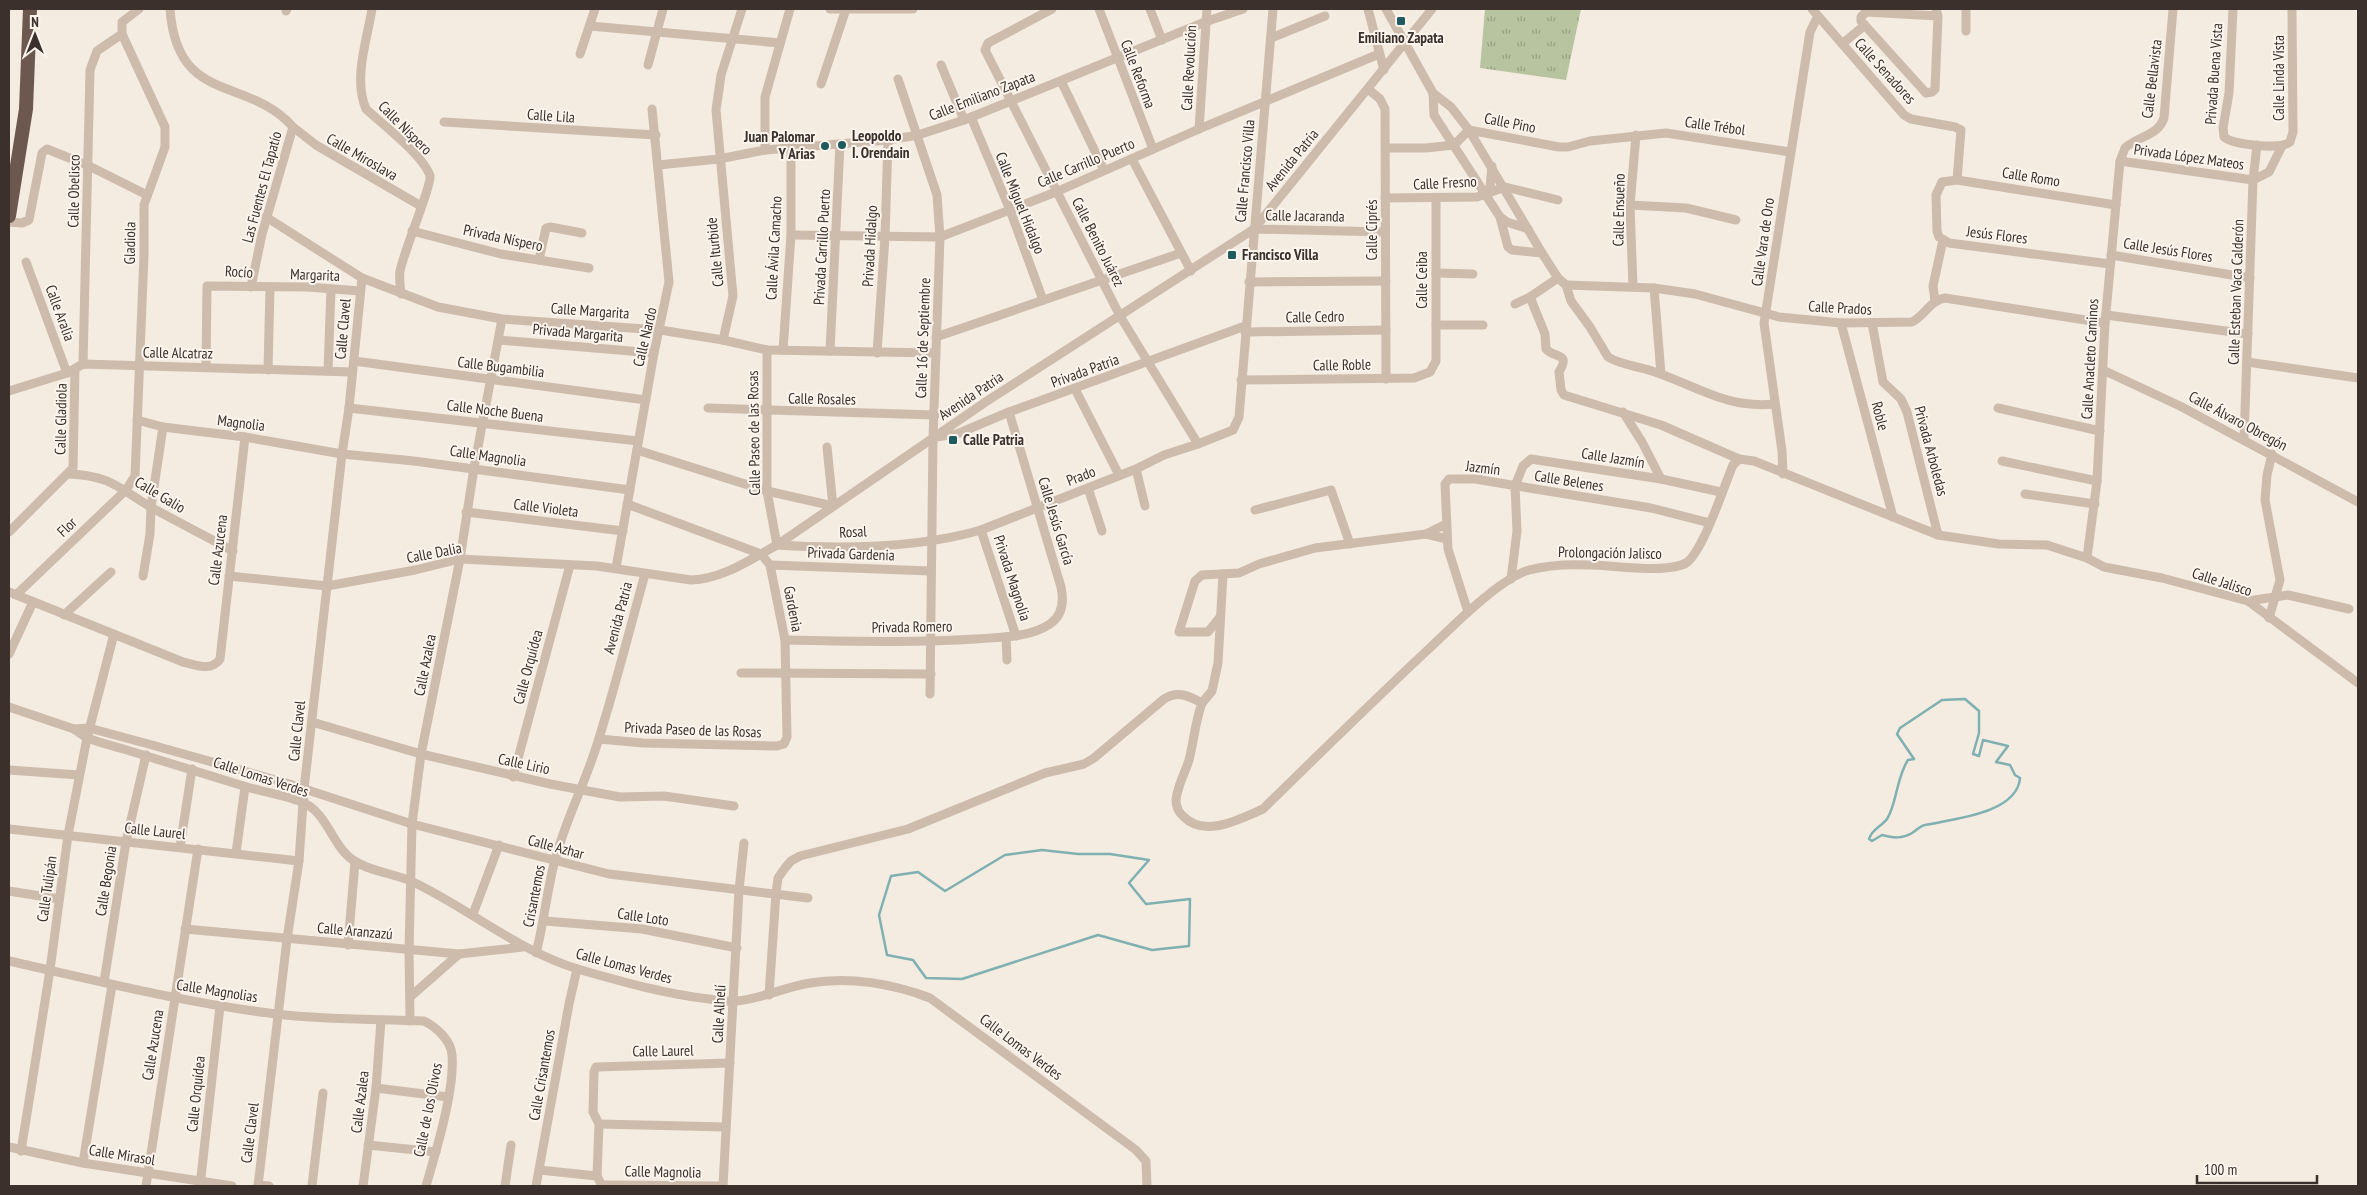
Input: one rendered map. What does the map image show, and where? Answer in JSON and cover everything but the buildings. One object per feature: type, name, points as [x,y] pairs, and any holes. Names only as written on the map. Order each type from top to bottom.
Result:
[{"type":"highway","points":[[9,216],[26,109],[30,9]]},
{"type":"street","name":"Gladiola","points":[[135,476],[144,205],[165,147],[164,127],[122,34],[122,22],[140,9]]},
{"type":"street","name":"Las Fuentes El Tapatío","points":[[170,9],[175,41],[185,61],[220,88],[270,107],[282,115],[293,127],[266,217],[251,287]]},
{"type":"street","name":"Calle Níspero","points":[[372,9],[360,88],[363,101],[366,109],[415,154],[429,174],[430,186],[412,231],[400,271],[401,294]]},
{"type":"street","points":[[580,54],[595,9]]},
{"type":"street","points":[[648,65],[663,9]]},
{"type":"street","name":"Calle Iturbide","points":[[723,340],[733,296],[716,110],[718,91],[742,9]]},
{"type":"street","points":[[765,150],[763,110],[765,97],[790,9]]},
{"type":"street","points":[[830,9],[912,9]]},
{"type":"street","points":[[821,84],[846,9]]},
{"type":"street","name":"Calle Benito Juárez","points":[[1052,9],[986,46],[986,50],[1010,101],[1103,279],[1120,316],[1198,444]]},
{"type":"street","name":"Calle Reforma","points":[[1098,9],[1153,149]]},
{"type":"street","points":[[1150,9],[1162,40]]},
{"type":"street","name":"Calle Revolución","points":[[1199,129],[1206,9]]},
{"type":"street","name":"Calle Emiliano Zapata","points":[[658,165],[719,159],[791,147],[918,136],[1061,81],[1205,22],[1243,9]]},
{"type":"street","name":"Calle Francisco Villa","points":[[1236,426],[1273,9]]},
{"type":"street","points":[[1368,9],[1384,70]]},
{"type":"street","points":[[1386,9],[1433,93],[1451,107],[1470,130],[1542,253],[1558,278],[1566,285],[1571,301],[1590,326],[1608,357],[1661,374],[1715,398],[1752,405],[1774,404]]},
{"type":"street","name":"Avenida Patria","points":[[581,790],[599,738],[645,574],[691,580],[707,579],[745,564],[777,545],[933,438],[1254,228],[1432,9]]},
{"type":"street","name":"Calle Senadores","points":[[1812,9],[1904,115],[1911,119],[1955,127],[1961,130],[1957,180]]},
{"type":"street","points":[[1966,9],[1966,31]]},
{"type":"street","name":"Calle Bellavista","points":[[2120,161],[2125,148],[2154,131],[2161,125],[2164,118],[2173,9]]},
{"type":"street","name":"Privada Buena Vista","points":[[2233,9],[2228,93],[2223,133],[2228,140],[2257,144]]},
{"type":"street","name":"Calle Linda Vista","points":[[2253,180],[2269,172],[2282,146],[2290,142],[2293,132],[2292,9]]},
{"type":"street","points":[[1866,12],[1937,13],[1935,89],[1930,93],[1923,91],[1861,21],[1866,12]]},
{"type":"street","points":[[1271,38],[1325,16]]},
{"type":"street","name":"Calle Vara de Oro","points":[[1783,474],[1782,451],[1764,332],[1790,152],[1810,32],[1818,16]]},
{"type":"street","points":[[1842,44],[1865,25]]},
{"type":"street","points":[[590,26],[780,42]]},
{"type":"street","name":"Calle Obelisco","points":[[75,369],[89,166],[90,70],[92,60],[97,51],[122,34]]},
{"type":"street","name":"Calle Carrillo Puerto","points":[[791,235],[940,237],[1056,192],[1199,129],[1380,54]]},
{"type":"street","name":"Calle Miguel Hidalgo","points":[[941,65],[1010,210],[1043,300]]},
{"type":"street","name":"Calle 16 de Septiembre","points":[[898,80],[937,195],[940,237],[933,438],[930,694]]},
{"type":"street","points":[[1061,81],[1104,170]]},
{"type":"street","name":"Calle Ciprés","points":[[1368,89],[1384,104],[1386,148],[1386,379]]},
{"type":"street","points":[[1433,93],[1434,115],[1500,217],[1508,247],[1512,250],[1542,253]]},
{"type":"street","name":"Calle Nardo","points":[[616,568],[654,353],[669,282],[652,109]]},
{"type":"street","name":"Calle Lila","points":[[444,122],[656,135]]},
{"type":"street","name":"Calle Miroslava","points":[[293,127],[316,145],[421,206]]},
{"type":"street","points":[[1386,148],[1426,148],[1454,145],[1470,130]]},
{"type":"street","name":"Calle Pino","points":[[1470,130],[1568,147],[1590,140],[1636,135]]},
{"type":"street","name":"Calle Trébol","points":[[1636,135],[1666,133],[1790,152]]},
{"type":"street","name":"Calle Ensueño","points":[[1633,287],[1630,205],[1636,135]]},
{"type":"street","name":"Privada Hidalgo","points":[[877,353],[885,237],[888,140]]},
{"type":"street","name":"Privada Carrillo Puerto","points":[[830,351],[840,144]]},
{"type":"street","points":[[2257,144],[2282,146]]},
{"type":"street","name":"Calle Esteban Vaca Calderón","points":[[2244,440],[2253,180],[2257,144]]},
{"type":"street","name":"Calle Ávila Camacho","points":[[782,350],[791,235],[791,147]]},
{"type":"street","points":[[9,222],[22,223],[29,220],[44,150],[51,149],[147,195]]},
{"type":"street","points":[[1132,158],[1191,271]]},
{"type":"street","name":"Privada López Mateos","points":[[2120,161],[2253,180]]},
{"type":"street","name":"Calle Anacleto Caminos","points":[[2087,558],[2097,481],[2105,319],[2120,161]]},
{"type":"street","points":[[1486,195],[1490,187],[1492,166]]},
{"type":"street","name":"Calle Romo","points":[[1942,240],[1937,232],[1936,195],[1942,182],[1957,180],[2116,205]]},
{"type":"street","points":[[1505,187],[1558,200]]},
{"type":"street","name":"Calle Fresno","points":[[1386,198],[1436,199],[1477,197],[1505,187]]},
{"type":"street","name":"Calle Ceiba","points":[[1436,199],[1436,361]]},
{"type":"street","points":[[1630,205],[1686,208],[1736,220]]},
{"type":"street","name":"Calle Margarita","points":[[266,217],[362,278],[438,307],[502,319],[660,330],[723,340],[767,350],[935,353]]},
{"type":"street","points":[[1500,217],[1507,222],[1528,229]]},
{"type":"street","points":[[539,260],[546,228],[550,227],[582,234]]},
{"type":"street","name":"Calle Jacaranda","points":[[1254,228],[1386,232]]},
{"type":"street","name":"Privada Níspero","points":[[412,231],[502,254],[589,268]]},
{"type":"street","points":[[1942,240],[1933,286],[1935,301],[1953,299],[2105,319],[2248,334]]},
{"type":"street","name":"Jesús Flores","points":[[1942,240],[1996,250],[2110,259]]},
{"type":"street","points":[[936,337],[1181,253]]},
{"type":"street","name":"Calle Jesús Flores","points":[[2110,259],[2250,278]]},
{"type":"street","name":"Calle Aralia","points":[[26,262],[75,369]]},
{"type":"street","points":[[1436,273],[1473,274]]},
{"type":"street","name":"Calle Clavel","points":[[258,1186],[287,939],[299,861],[304,789],[342,454],[349,408],[362,278]]},
{"type":"street","points":[[1515,304],[1530,297],[1558,278]]},
{"type":"street","points":[[1249,282],[1386,281]]},
{"type":"street","name":"Calle Prados","points":[[1566,285],[1654,288],[1695,294],[1766,314],[1841,323],[1912,322],[1919,318],[1935,301]]},
{"type":"street","name":"Rocío","points":[[206,367],[207,286],[270,288]]},
{"type":"street","points":[[268,370],[270,288]]},
{"type":"street","name":"Margarita","points":[[270,288],[360,291]]},
{"type":"street","points":[[1654,288],[1661,374]]},
{"type":"street","points":[[328,371],[331,289]]},
{"type":"street","points":[[1530,297],[1545,334],[1546,349],[1563,360],[1564,365],[1559,372],[1564,395],[1661,425],[1738,459],[1754,462],[1938,534],[1999,544],[2046,545],[2087,558]]},
{"type":"street","name":"Calle Azalea","points":[[410,1021],[409,950],[412,824],[421,754],[460,559],[466,512],[502,319]]},
{"type":"street","name":"Roble","points":[[1841,323],[1893,517]]},
{"type":"street","name":"Privada Arboledas","points":[[1872,323],[1883,382],[1901,399],[1907,412],[1938,534]]},
{"type":"street","points":[[1436,325],[1483,325]]},
{"type":"street","name":"Calle Cedro","points":[[1245,329],[1386,330]]},
{"type":"street","name":"Privada Patria","points":[[933,438],[957,434],[1009,412],[1245,329]]},
{"type":"street","name":"Privada Margarita","points":[[499,340],[654,353]]},
{"type":"street","name":"Calle Paseo de las Rosas","points":[[767,350],[767,491],[777,545]]},
{"type":"street","name":"Calle Bugambilia","points":[[354,361],[646,400]]},
{"type":"street","name":"Calle Roble","points":[[1241,380],[1414,378],[1430,372],[1436,361]]},
{"type":"street","points":[[2247,362],[2358,378]]},
{"type":"street","name":"Calle Alcatraz","points":[[9,391],[75,369],[139,366],[352,372]]},
{"type":"street","name":"Calle Gladiola","points":[[9,532],[73,468],[75,369]]},
{"type":"street","name":"Calle Álvaro Obregón","points":[[2103,370],[2180,406],[2358,502]]},
{"type":"street","points":[[1075,389],[1119,475]]},
{"type":"street","name":"Calle Noche Buena","points":[[349,408],[638,446],[767,491],[833,506]]},
{"type":"street","name":"Calle Rosales","points":[[708,408],[935,415]]},
{"type":"street","points":[[1998,408],[2100,431]]},
{"type":"street","name":"Calle Jesús García","points":[[1009,412],[1063,597],[1063,606],[1058,616],[1051,624],[1039,629]]},
{"type":"street","points":[[1624,412],[1661,479]]},
{"type":"street","name":"Magnolia","points":[[137,420],[163,428],[245,437],[342,454]]},
{"type":"street","name":"Prado","points":[[932,542],[981,530],[1136,469],[1164,455],[1228,433],[1236,426]]},
{"type":"street","points":[[142,576],[150,534],[151,507],[163,428]]},
{"type":"street","name":"Calle Azucena","points":[[114,634],[183,662],[210,667],[216,665],[220,659],[245,437]]},
{"type":"street","points":[[827,447],[833,506]]},
{"type":"street","name":"Calle Magnolia","points":[[342,454],[474,468],[630,490]]},
{"type":"street","points":[[2268,618],[2280,580],[2265,500],[2267,475],[2272,454]]},
{"type":"street","name":"Calle Jazmín","points":[[1515,486],[1523,466],[1531,459],[1661,479],[1721,492]]},
{"type":"street","name":"Prolongación Jalisco","points":[[1202,703],[1189,760],[1176,802],[1178,812],[1195,826],[1205,827],[1240,819],[1263,809],[1371,703],[1468,612],[1511,579],[1527,570],[1561,565],[1675,567],[1686,563],[1693,557],[1710,523],[1721,492],[1733,465],[1738,459]]},
{"type":"street","points":[[2002,461],[2097,481]]},
{"type":"street","points":[[1136,469],[1145,506]]},
{"type":"street","name":"Calle Galio","points":[[69,474],[110,481],[151,507],[233,552]]},
{"type":"street","name":"Flor","points":[[12,593],[126,490],[135,476]]},
{"type":"street","name":"Jazmín","points":[[1446,524],[1447,480],[1475,479],[1515,486]]},
{"type":"street","name":"Calle Belenes","points":[[1511,579],[1517,531],[1515,486],[1651,508],[1710,523]]},
{"type":"street","points":[[1088,488],[1102,531]]},
{"type":"street","points":[[1255,510],[1331,490],[1350,544]]},
{"type":"street","points":[[2025,494],[2095,504]]},
{"type":"street","points":[[627,504],[761,554]]},
{"type":"street","name":"Calle Violeta","points":[[466,512],[623,532]]},
{"type":"street","points":[[1220,617],[1208,632],[1179,632],[1194,581],[1202,575],[1250,570],[1259,564],[1315,548],[1426,534],[1446,524],[1447,539],[1468,612]]},
{"type":"street","name":"Privada Magnolia","points":[[981,530],[1016,636]]},
{"type":"street","points":[[1426,534],[1447,539]]},
{"type":"street","name":"Rosal","points":[[777,545],[814,548],[932,542]]},
{"type":"street","name":"Gardenia","points":[[761,554],[770,565],[785,640],[786,673]]},
{"type":"street","name":"Calle Jalisco","points":[[2087,558],[2113,570],[2162,578],[2248,601],[2268,618],[2358,683]]},
{"type":"street","name":"Calle Dalia","points":[[229,576],[327,586],[415,570],[460,559],[616,568],[645,574]]},
{"type":"street","name":"Calle Orquídea","points":[[513,777],[570,565]]},
{"type":"street","name":"Privada Gardenia","points":[[770,565],[931,571]]},
{"type":"street","points":[[64,614],[111,572]]},
{"type":"street","points":[[769,995],[778,878],[791,861],[800,856],[908,829],[1045,773],[1084,764],[1171,694],[1187,696],[1202,703],[1212,691],[1218,663],[1223,574]]},
{"type":"street","points":[[12,593],[114,634]]},
{"type":"street","points":[[2248,601],[2276,596],[2298,596],[2349,609]]},
{"type":"street","points":[[9,654],[33,602]]},
{"type":"street","name":"Privada Romero","points":[[785,640],[932,642],[1016,636],[1039,629]]},
{"type":"street","name":"Calle Tulipán","points":[[21,1151],[50,970],[68,835],[89,728],[114,634]]},
{"type":"street","points":[[1006,637],[1007,660]]},
{"type":"street","points":[[741,673],[931,674]]},
{"type":"street","name":"Privada Paseo de las Rosas","points":[[599,738],[643,744],[777,746],[784,744],[787,737],[786,673]]},
{"type":"street","name":"Calle Lomas Verdes","points":[[9,707],[74,729],[87,738],[245,787],[303,802],[321,817],[346,855],[355,862],[410,881],[473,914],[522,947],[577,969],[652,990],[685,996],[733,1001],[769,995],[812,982],[837,981],[910,990],[930,998],[948,1009],[1136,1150],[1146,1161],[1147,1186]]},
{"type":"street","name":"Calle Lirio","points":[[312,722],[421,754],[513,777],[620,797],[664,796],[734,806]]},
{"type":"street","name":"Calle Lomas Verdes","points":[[74,729],[89,728],[304,789]]},
{"type":"street","name":"Calle Begonia","points":[[83,1163],[126,842],[146,755]]},
{"type":"street","points":[[180,847],[192,769]]},
{"type":"street","points":[[9,770],[79,775]]},
{"type":"street","points":[[236,853],[245,787]]},
{"type":"street","name":"Calle Azhar","points":[[304,789],[412,824],[499,845],[555,862],[636,879],[808,898]]},
{"type":"street","name":"Crisantemos","points":[[536,953],[545,921],[555,862],[566,825],[581,790]]},
{"type":"street","name":"Calle Laurel","points":[[9,828],[299,861]]},
{"type":"street","name":"Calle Alhelí","points":[[723,1186],[739,890],[744,842]]},
{"type":"street","points":[[473,914],[499,845]]},
{"type":"street","name":"Calle Azucena","points":[[146,1186],[198,849]]},
{"type":"street","points":[[348,945],[355,862]]},
{"type":"street","points":[[9,891],[59,899]]},
{"type":"street","name":"Calle Loto","points":[[545,921],[642,929],[736,948]]},
{"type":"street","name":"Calle Aranzazú","points":[[184,930],[459,954],[522,947]]},
{"type":"street","points":[[410,997],[459,954]]},
{"type":"street","name":"Calle Magnolias","points":[[9,961],[108,984],[220,1006],[278,1014],[424,1022]]},
{"type":"street","name":"Calle Crisantemos","points":[[536,1186],[577,969]]},
{"type":"street","name":"Calle Orquídea","points":[[200,1183],[220,1006]]},
{"type":"street","name":"Calle Azalea","points":[[363,1186],[376,1088],[381,1020]]},
{"type":"street","name":"Calle de los Olivos","points":[[424,1022],[433,1026],[450,1046],[452,1054],[448,1098],[426,1186]]},
{"type":"street","name":"Calle Laurel","points":[[599,1124],[593,1112],[594,1072],[596,1067],[730,1063]]},
{"type":"street","points":[[376,1088],[448,1098]]},
{"type":"street","points":[[312,1186],[323,1093]]},
{"type":"street","points":[[602,1186],[597,1176],[599,1124],[726,1128]]},
{"type":"street","points":[[368,1145],[436,1152]]},
{"type":"street","points":[[505,1186],[511,1145]]},
{"type":"street","name":"Calle Mirasol","points":[[9,1147],[83,1163],[200,1183],[232,1186]]},
{"type":"street","points":[[539,1170],[597,1176]]},
{"type":"street","points":[[258,1186],[269,1186]]},
{"type":"street","name":"Calle Magnolia","points":[[602,1186],[723,1186]]},
{"type":"green space","points":[[1485,9],[1581,9],[1566,80],[1480,68]]},
{"type":"waterway","points":[[1965,699],[1979,711],[1979,733],[1973,754],[1979,756],[1983,740],[2008,746],[1996,762],[2010,765],[2015,775],[2020,778],[2016,790],[2008,800],[1981,813],[1923,826],[1901,837],[1882,835],[1872,841],[1869,839],[1872,833],[1887,819],[1893,806],[1904,767],[1908,760],[1914,759],[1897,734],[1900,728],[1942,700],[1965,699]]},
{"type":"waterway","points":[[1042,850],[1078,854],[1110,854],[1149,860],[1129,883],[1146,904],[1190,899],[1189,946],[1152,950],[1098,935],[962,979],[926,978],[913,960],[887,955],[879,915],[891,876],[918,872],[945,891],[1005,855],[1042,850]]},
{"type":"place","name":"Emiliano Zapata","points":[[1401,21]]},
{"type":"place","name":"Leopoldo I. Orendain","points":[[842,145]]},
{"type":"place","name":"Juan Palomar Y Arias","points":[[825,146]]},
{"type":"place","name":"Francisco Villa","points":[[1232,255]]},
{"type":"place","name":"Calle Patria","points":[[953,440]]}]
